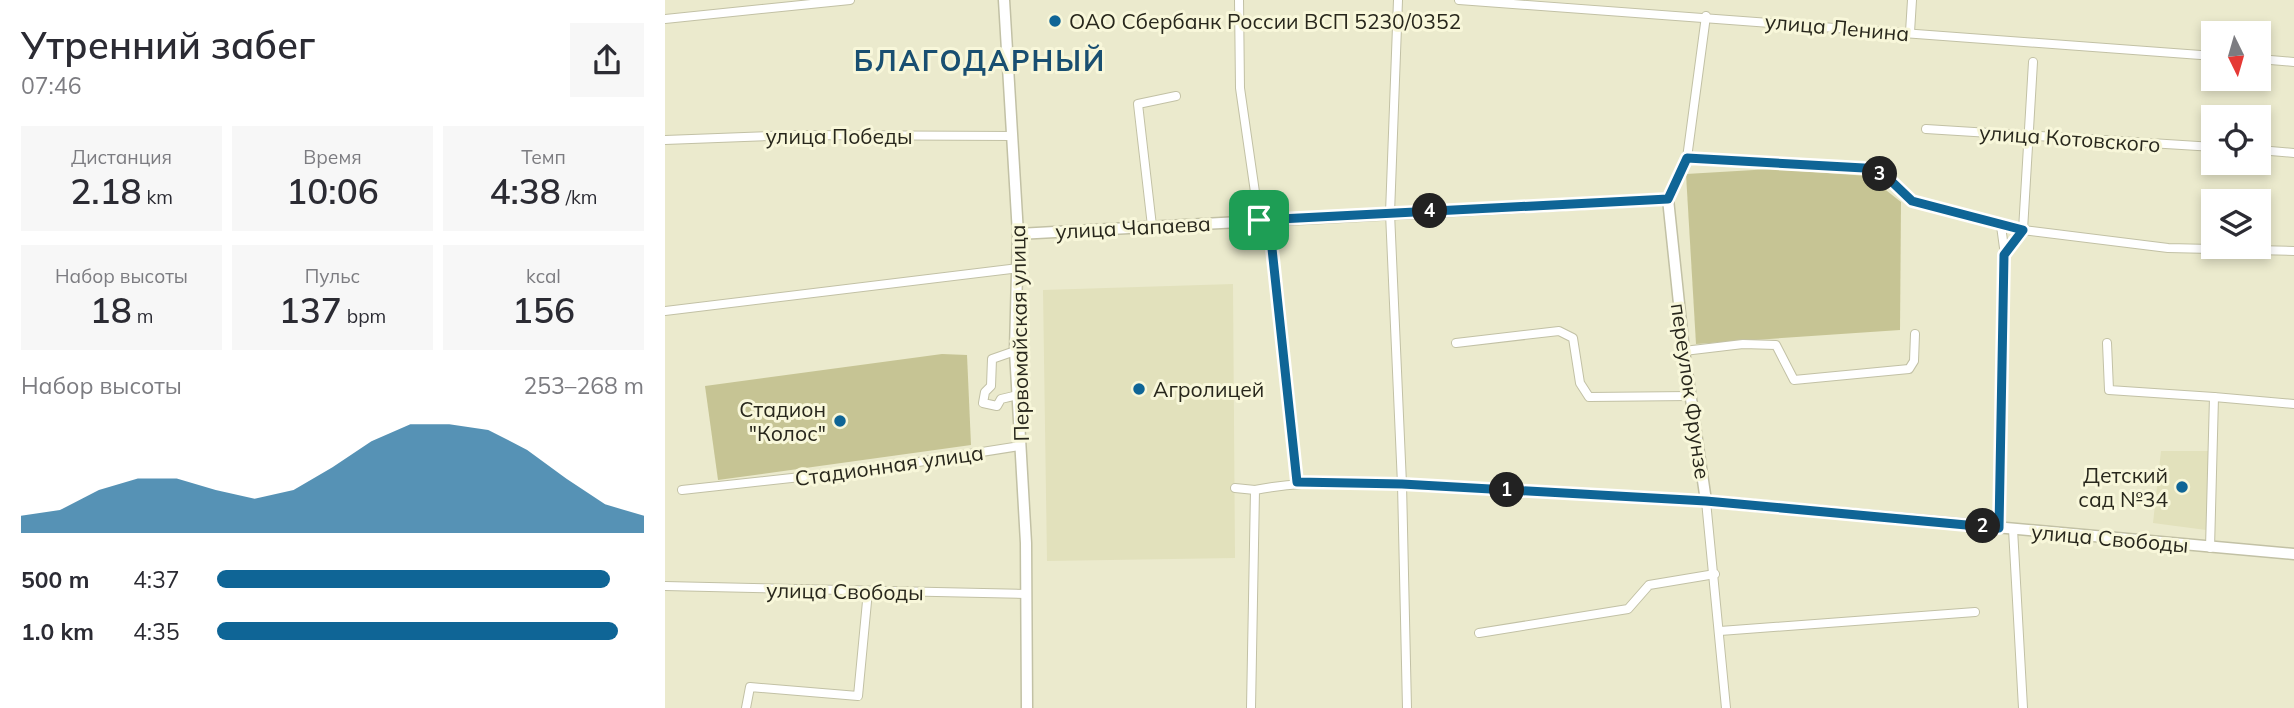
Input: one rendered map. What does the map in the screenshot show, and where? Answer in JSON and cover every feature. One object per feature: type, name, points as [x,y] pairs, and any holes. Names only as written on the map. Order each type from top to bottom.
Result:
[{"type":"main road","name":"Первомайская улица","points":[[1004,0],[1019,234],[1016,351],[1026,543],[1027,708]]},
{"type":"main road","name":"улица Чапаева","points":[[1019,234],[1668,199]]},
{"type":"main road","name":"переулок Фрунзе","points":[[1668,199],[1684,351],[1706,501]]},
{"type":"main road","name":"улица Свободы","points":[[1706,501],[2294,554]]},
{"type":"street","points":[[665,19],[814,1],[850,0]]},
{"type":"street","points":[[1240,0],[1240,88],[1259,220],[1270,230],[1297,482]]},
{"type":"street","points":[[1398,0],[1390,213],[1402,484],[1407,708]]},
{"type":"street","name":"улица Ленина","points":[[1459,0],[1706,16],[2201,55]]},
{"type":"street","points":[[1910,32],[1912,0]]},
{"type":"street","points":[[1668,199],[1687,158],[1706,16]]},
{"type":"street","points":[[2271,60],[2294,62]]},
{"type":"street","points":[[2004,255],[2023,230],[2031,135],[2033,62]]},
{"type":"street","points":[[1152,226],[1138,104],[1176,96]]},
{"type":"street","name":"улица Котовского","points":[[1926,130],[2201,146]]},
{"type":"street","name":"улица Победы","points":[[665,140],[794,135],[1013,136]]},
{"type":"street","points":[[2271,151],[2294,153]]},
{"type":"street","points":[[1687,158],[1864,168],[1888,178],[1912,201],[2023,230],[2168,248],[2294,251]]},
{"type":"street","points":[[1999,528],[2004,255],[2001,226]]},
{"type":"street","points":[[665,311],[1019,268]]},
{"type":"street","points":[[1456,344],[1559,331],[1573,338],[1580,383],[1589,397],[1690,396]]},
{"type":"street","points":[[1684,351],[1743,344],[1776,345],[1794,380],[1840,377],[1909,369],[1914,361],[1915,334]]},
{"type":"street","points":[[2107,343],[2109,390],[2294,404]]},
{"type":"street","points":[[1016,351],[992,359],[991,386],[985,392],[983,403],[997,405],[1001,399],[1017,396]]},
{"type":"street","points":[[2210,548],[2214,397]]},
{"type":"street","name":"Стадионная улица","points":[[682,490],[874,470],[1020,446]]},
{"type":"street","name":"улица Свободы","points":[[1255,490],[1297,482],[1402,484],[1706,501]]},
{"type":"street","points":[[1235,488],[1255,490],[1251,708]]},
{"type":"street","name":"переулок Фрунзе","points":[[1706,501],[1726,708]]},
{"type":"street","points":[[2013,529],[2023,708]]},
{"type":"street","points":[[1479,633],[1628,610],[1649,585],[1715,574]]},
{"type":"street","name":"улица Свободы","points":[[665,586],[1025,594]]},
{"type":"street","points":[[746,708],[750,687],[857,696],[868,592]]},
{"type":"street","points":[[1720,631],[1975,612]]},
{"type":"shaded area","points":[[1771,169],[1868,176],[1901,202],[1900,330],[1696,344],[1686,174]]},
{"type":"shaded area","name":"Агролицей","points":[[1233,284],[1235,558],[1047,561],[1043,290]]},
{"type":"shaded area","name":"Стадион \"Колос\"","points":[[942,354],[967,355],[971,445],[718,480],[705,386]]},
{"type":"shaded area","name":"Детский сад №34","points":[[2161,451],[2209,451],[2206,530],[2153,523]]},
{"type":"place","name":"ОАО Сбербанк России ВСП 5230/0352","points":[[1055,21]]},
{"type":"place","name":"Агролицей","points":[[1139,389]]},
{"type":"place","name":"Стадион \"Колос\"","points":[[840,421]]},
{"type":"place","name":"Детский сад №34","points":[[2182,487]]},
{"type":"district","name":"БЛАГОДАРНЫЙ","points":[[980,60]]},
{"type":"route","points":[[1687,158],[1864,168],[1888,178],[1912,201],[1940,211],[2023,230],[2004,255],[1999,528],[1706,501],[1402,484],[1317,485],[1297,482],[1270,230],[1259,220],[1668,199],[1687,158]]}]
